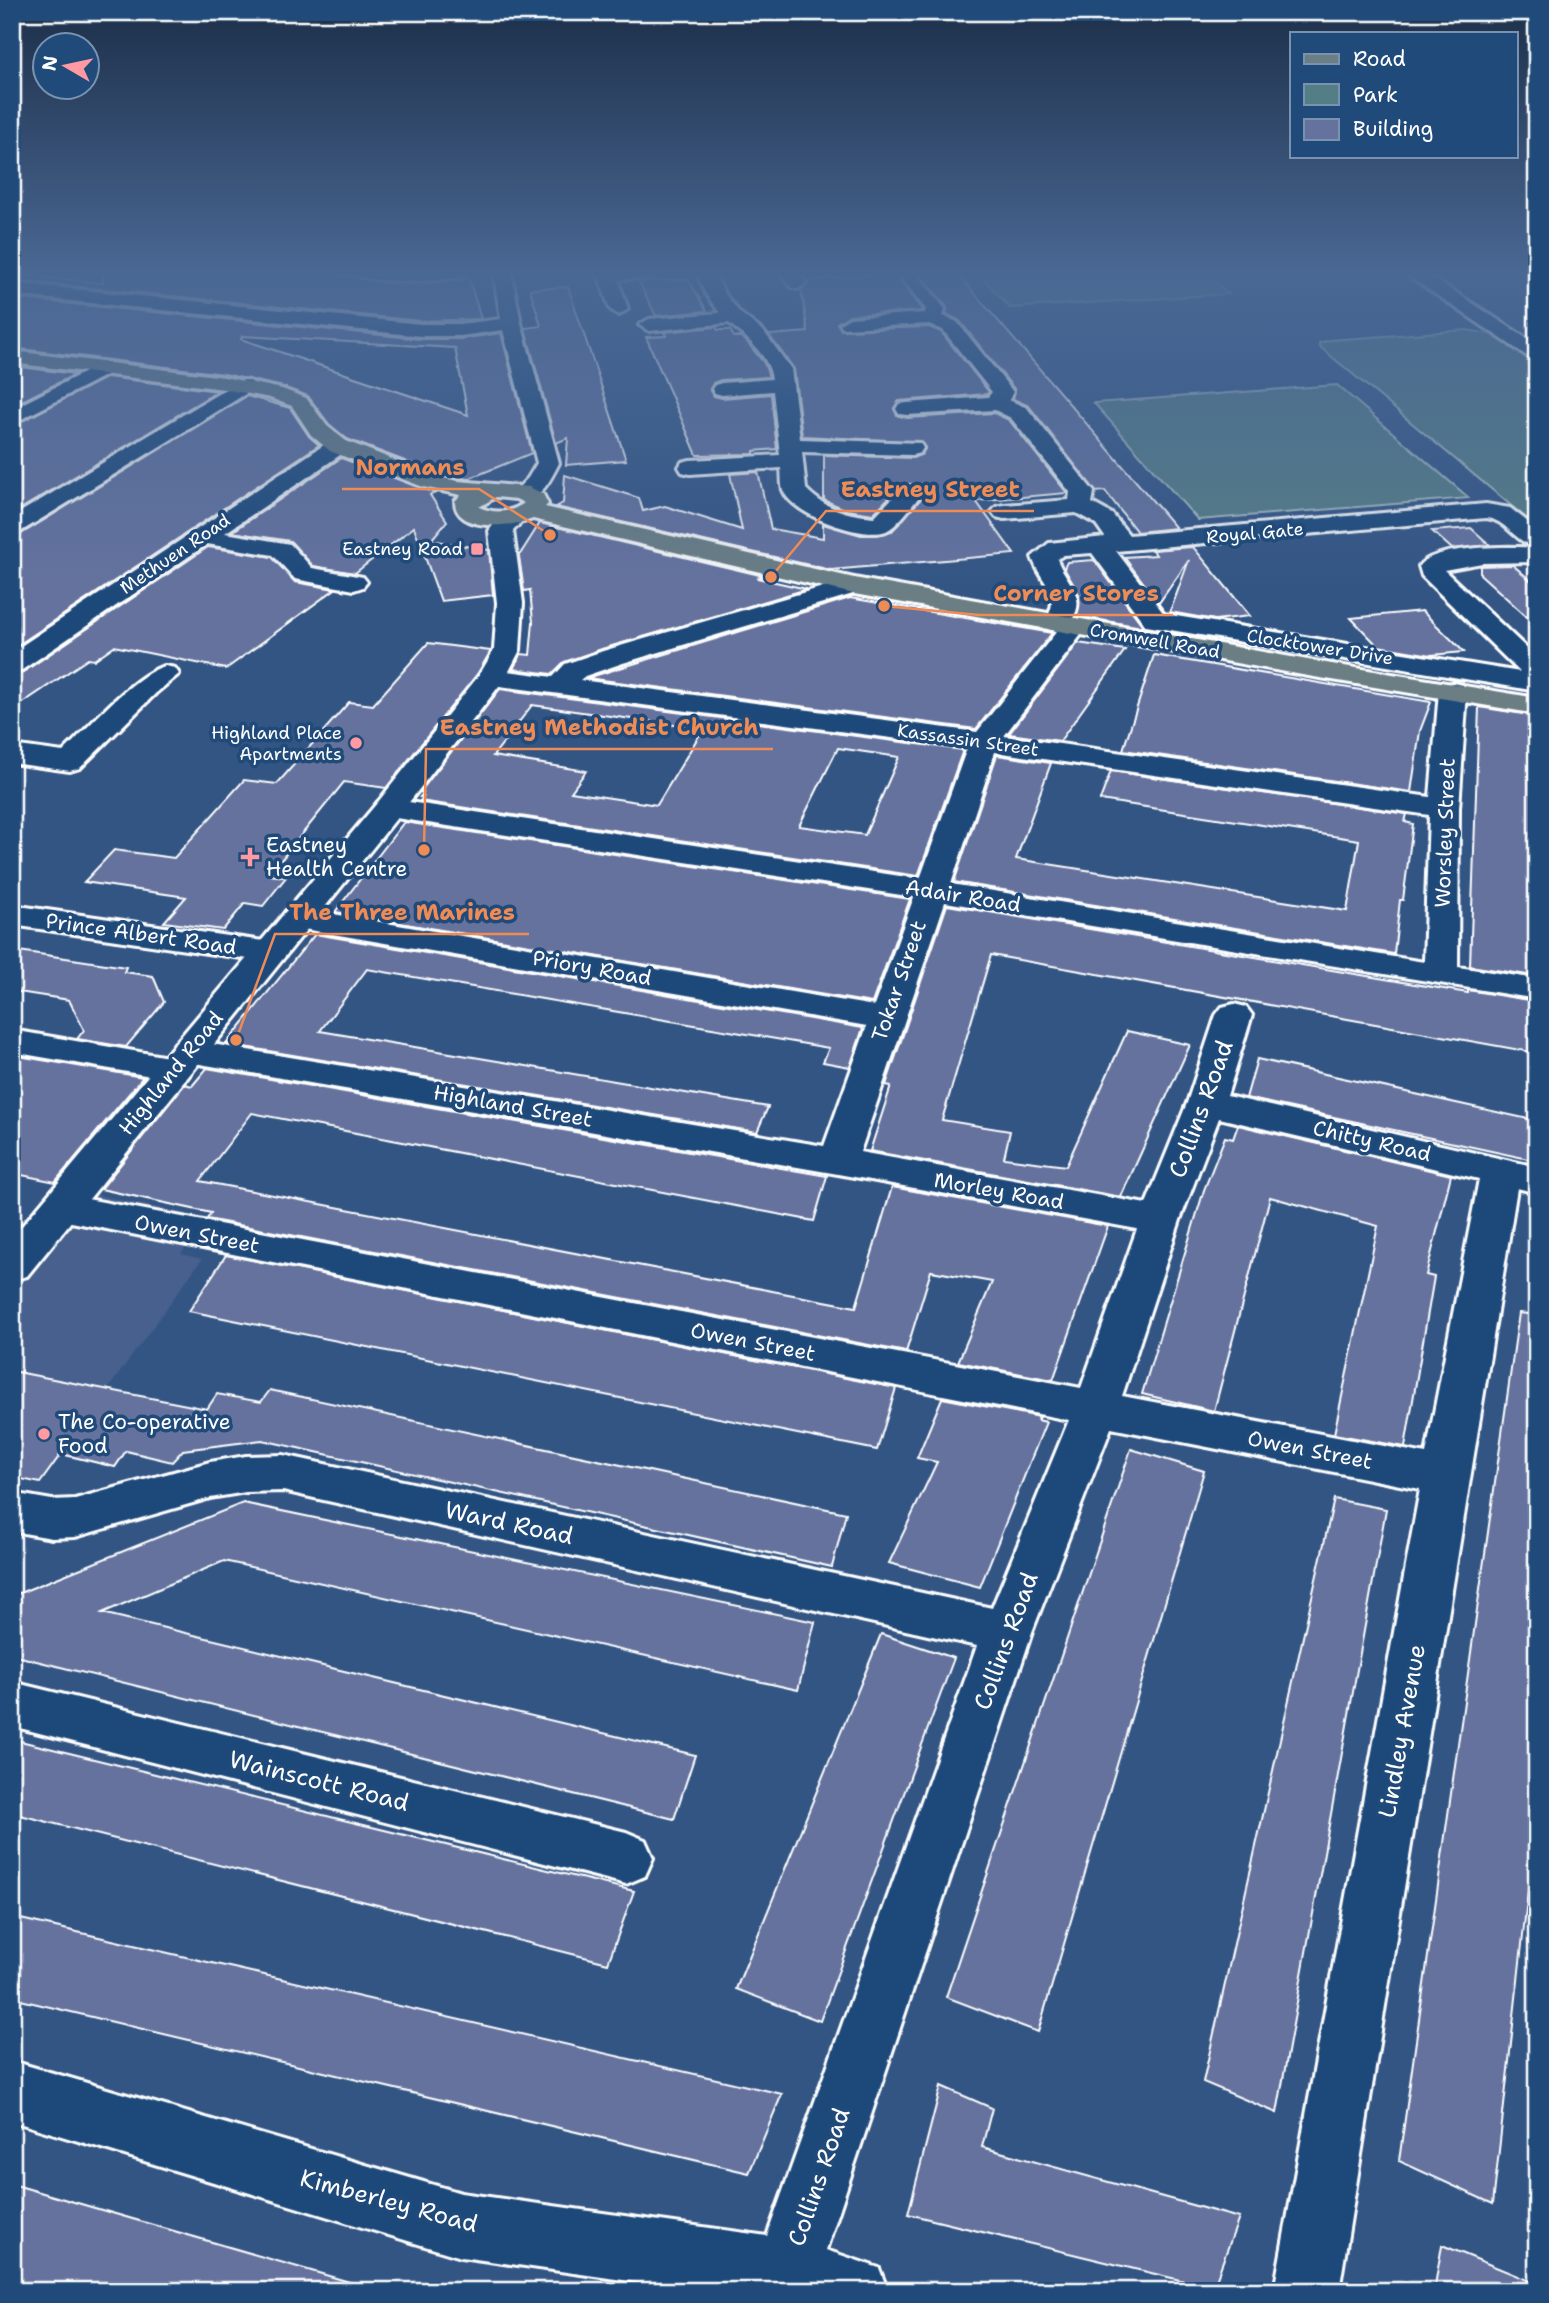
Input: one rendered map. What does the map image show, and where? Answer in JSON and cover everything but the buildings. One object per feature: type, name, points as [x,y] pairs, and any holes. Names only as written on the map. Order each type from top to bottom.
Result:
[{"type":"main road","points":[[194,379],[275,393],[299,402],[319,430],[338,446],[431,482],[458,488],[494,491]]},
{"type":"main road","points":[[431,482],[468,509],[474,496],[494,491]]},
{"type":"main road","name":"Cromwell Road","points":[[494,491],[523,507],[712,556],[854,586],[1537,706]]},
{"type":"main road","name":"Cromwell Road","points":[[468,509],[489,518],[523,507]]},
{"type":"street","points":[[12,418],[84,379]]},
{"type":"street","name":"Highland Road","points":[[12,1266],[389,808],[492,677],[507,650],[510,603],[503,564],[501,531],[523,507],[548,463],[526,379]]},
{"type":"street","points":[[784,379],[795,491],[804,502],[824,514],[880,525],[912,491]]},
{"type":"street","points":[[993,379],[1003,392],[998,403]]},
{"type":"street","points":[[722,389],[785,384]]},
{"type":"street","points":[[12,527],[245,386]]},
{"type":"street","points":[[907,410],[998,403],[1019,413],[1082,492],[1080,506],[1004,512]]},
{"type":"street","name":"Methuen Road","points":[[12,664],[338,446]]},
{"type":"street","points":[[691,467],[792,453],[912,448]]},
{"type":"street","name":"Clocktower Drive","points":[[1080,506],[1104,519],[1111,544],[1156,620],[1537,683]]},
{"type":"street","name":"Highland Road","points":[[468,509],[503,564]]},
{"type":"street","name":"Royal Gate","points":[[1066,625],[1067,597],[1044,557],[1058,548],[1477,513],[1489,509],[1503,513],[1535,547]]},
{"type":"street","points":[[201,536],[281,550],[304,574],[354,582]]},
{"type":"street","points":[[1535,547],[1522,554],[1448,560],[1431,565],[1431,571],[1537,673]]},
{"type":"street","points":[[561,685],[575,670],[600,661],[854,586]]},
{"type":"street","name":"Tokar Street","points":[[838,1161],[984,742],[1066,625]]},
{"type":"street","points":[[12,754],[71,762],[146,687],[165,674]]},
{"type":"street","name":"Kassassin Street","points":[[492,677],[984,742],[1444,808]]},
{"type":"street","name":"Worsley Street","points":[[1441,975],[1444,808],[1452,691]]},
{"type":"street","name":"Adair Road","points":[[389,808],[931,890],[1537,989]]},
{"type":"street","name":"Prince Albert Road","points":[[12,915],[270,952]]},
{"type":"street","name":"Priory Road","points":[[298,918],[886,1019]]},
{"type":"street","name":"Collins Road","points":[[786,2272],[1007,1632],[1096,1408],[1160,1220],[1206,1102],[1234,1015]]},
{"type":"street","name":"Highland Street","points":[[12,1041],[181,1060],[838,1161]]},
{"type":"street","name":"Chitty Road","points":[[1206,1102],[1518,1176]]},
{"type":"street","name":"Morley Road","points":[[838,1161],[1160,1220]]},
{"type":"street","name":"Lindley Avenue","points":[[1306,2291],[1445,1476],[1518,1176]]},
{"type":"street","name":"Owen Street","points":[[61,1207],[1445,1476]]},
{"type":"street","name":"Ward Road","points":[[12,1512],[66,1519],[93,1514],[188,1484],[257,1472],[283,1473],[1007,1632]]},
{"type":"street","name":"Wainscott Road","points":[[12,1704],[626,1857]]},
{"type":"street","name":"Kimberley Road","points":[[12,2091],[461,2225],[786,2272],[856,2291]]},
{"type":"shaded area","points":[[59,1187],[207,1218],[181,1254],[202,1259],[40,1483],[12,1477],[12,1242]]},
{"type":"green space","points":[[1359,379],[1537,379],[1537,527]]},
{"type":"green space","points":[[1337,385],[1469,498],[1198,520],[1094,403]]},
{"type":"place","name":"Normans","points":[[550,535]]},
{"type":"place","name":"Eastney Road","points":[[477,549]]},
{"type":"place","name":"Eastney Street","points":[[771,577]]},
{"type":"place","name":"Corner Stores","points":[[884,606]]},
{"type":"place","name":"Highland Place Apartments","points":[[356,743]]},
{"type":"place","name":"Eastney Methodist Church","points":[[424,850]]},
{"type":"place","name":"Eastney Health Centre","points":[[250,857]]},
{"type":"place","name":"The Three Marines","points":[[236,1040]]},
{"type":"place","name":"The Co-operative Food","points":[[44,1434]]}]
